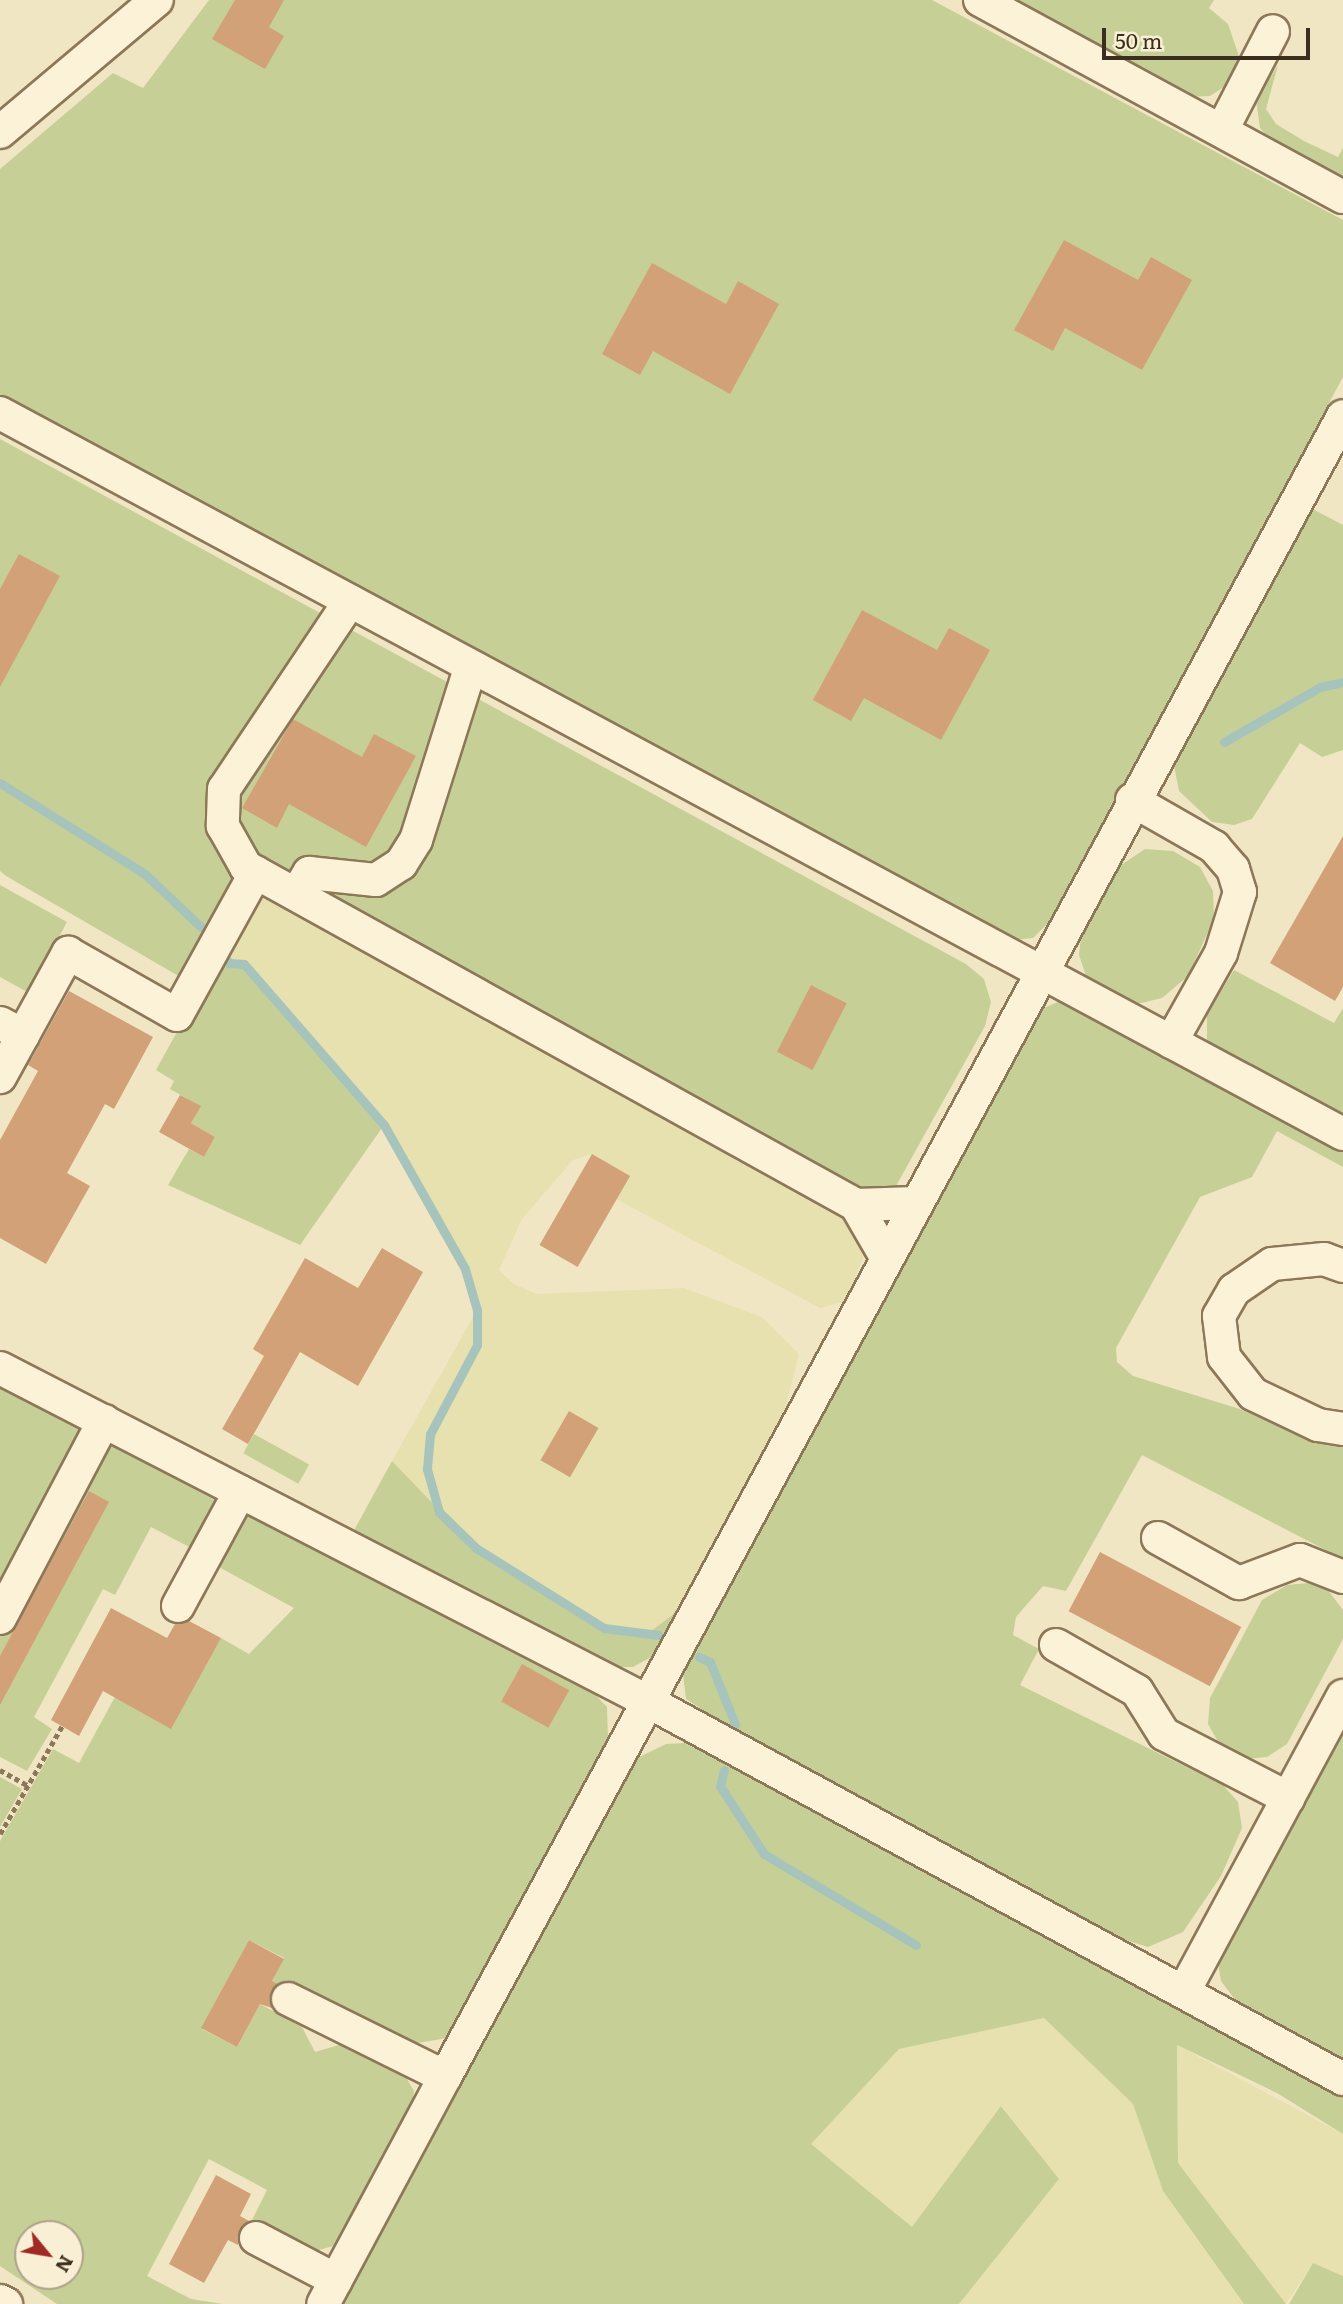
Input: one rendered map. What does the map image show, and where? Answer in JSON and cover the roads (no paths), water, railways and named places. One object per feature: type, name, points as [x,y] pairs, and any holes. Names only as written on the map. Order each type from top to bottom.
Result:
[{"type":"lane","points":[[0,132],[157,0]]},
{"type":"lane","points":[[980,0],[1343,197]]},
{"type":"lane","points":[[1222,130],[1272,31]]},
{"type":"lane","points":[[0,414],[1343,1134]]},
{"type":"lane","points":[[256,2238],[330,2292],[649,1702],[1038,971],[1343,416]]},
{"type":"lane","points":[[350,601],[224,789],[223,826],[256,872],[856,1205],[886,1257]]},
{"type":"lane","points":[[296,894],[309,873],[376,880],[401,864],[416,840],[471,666]]},
{"type":"lane","points":[[1132,800],[1214,847],[1233,869],[1240,892],[1221,953],[1171,1042]]},
{"type":"lane","points":[[0,1077],[11,1029],[68,953],[177,1014],[256,872]]},
{"type":"lane","points":[[856,1205],[915,1203]]},
{"type":"lane","points":[[1343,1266],[1324,1259],[1272,1264],[1234,1290],[1219,1316],[1224,1357],[1253,1394],[1318,1425],[1343,1429]]},
{"type":"lane","points":[[0,1368],[649,1702],[1343,2079]]},
{"type":"lane","points":[[0,1618],[104,1421]]},
{"type":"lane","points":[[178,1606],[240,1492]]},
{"type":"lane","points":[[1158,1538],[1239,1583],[1300,1560],[1343,1577]]},
{"type":"lane","points":[[1056,1645],[1137,1691],[1164,1734],[1288,1798]]},
{"type":"lane","points":[[1184,1991],[1343,1696]]},
{"type":"lane","points":[[288,1999],[446,2077]]},
{"type":"lane","points":[[0,2301],[6,2304]]},
{"type":"waterway","points":[[1224,742],[1320,687],[1343,682]]},
{"type":"waterway","points":[[0,783],[145,874],[201,927]]},
{"type":"waterway","points":[[221,952],[229,963],[244,964],[384,1125],[465,1269],[477,1310],[477,1345],[430,1434],[427,1469],[439,1512],[476,1548],[604,1628],[659,1635]]},
{"type":"waterway","points":[[699,1657],[710,1662],[735,1724]]},
{"type":"waterway","points":[[724,1770],[720,1786],[764,1854],[916,1945]]}]
